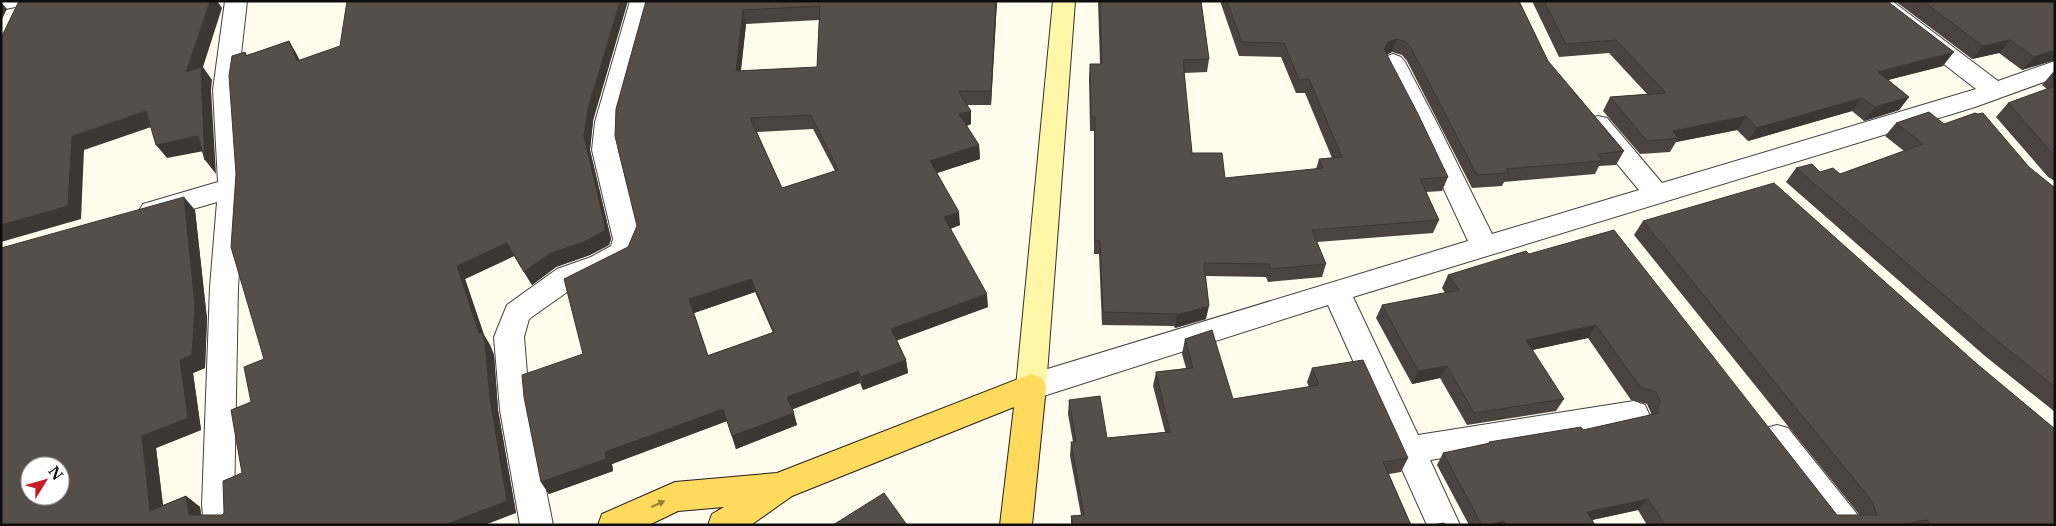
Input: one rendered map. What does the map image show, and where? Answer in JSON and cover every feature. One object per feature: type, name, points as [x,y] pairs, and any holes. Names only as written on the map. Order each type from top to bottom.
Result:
[{"type":"main road","points":[[1016,525],[1031,387],[1064,1]]},
{"type":"main road","points":[[724,525],[781,486],[1031,387]]},
{"type":"main road","points":[[614,525],[675,497],[781,486]]},
{"type":"street","points":[[1,3],[12,1]]},
{"type":"street","points":[[13,25],[24,1]]},
{"type":"street","points":[[220,525],[218,505],[224,287],[232,188],[225,90],[236,1]]},
{"type":"street","points":[[537,525],[515,410],[509,337],[517,313],[567,277],[600,264],[623,252],[627,239],[605,150],[607,122],[641,1]]},
{"type":"street","points":[[1878,1],[1994,90]]},
{"type":"street","points":[[1393,62],[1428,127],[1484,246]]},
{"type":"street","points":[[1031,387],[1336,291],[1966,101],[2055,69]]},
{"type":"street","points":[[1966,101],[1984,121]]},
{"type":"street","points":[[1582,105],[1657,194]]},
{"type":"street","points":[[1749,166],[1771,185]]},
{"type":"street","points":[[130,217],[232,188]]},
{"type":"street","points":[[1598,211],[1617,235]]},
{"type":"street","points":[[1336,291],[1444,525]]},
{"type":"street","points":[[1409,450],[1634,414]]},
{"type":"street","points":[[1758,415],[1845,525]]},
{"type":"building","points":[[19,1],[210,1],[186,72],[202,67],[205,160],[198,136],[156,145],[146,111],[72,136],[68,206],[1,225],[1,38]]},
{"type":"building","points":[[347,1],[620,1],[588,108],[584,136],[605,226],[604,231],[584,242],[549,254],[524,272],[507,243],[457,266],[479,333],[482,332],[485,342],[490,398],[507,501],[445,525],[1,525],[1,248],[184,197],[195,306],[192,355],[180,360],[188,418],[142,436],[150,511],[186,496],[189,515],[222,515],[224,513],[223,481],[242,473],[231,410],[251,402],[244,367],[264,359],[231,247],[236,174],[229,76],[232,56],[245,52],[246,56],[289,41],[297,61],[340,46]]},
{"type":"building","points":[[646,1],[996,1],[991,91],[958,91],[971,111],[959,114],[979,145],[930,161],[959,212],[944,217],[987,294],[891,329],[906,360],[861,377],[858,371],[787,397],[794,413],[732,436],[723,409],[605,452],[606,459],[541,482],[524,397],[522,375],[583,354],[564,279],[628,247],[637,226],[615,136],[616,109]],"holes":[[[820,6],[817,67],[736,71],[743,10]],[[811,115],[838,170],[782,188],[750,118]],[[751,279],[774,332],[708,356],[689,299]]]},
{"type":"building","points":[[1100,1],[1201,1],[1209,59],[1183,60],[1192,153],[1222,153],[1225,178],[1323,168],[1319,159],[1342,157],[1309,79],[1299,80],[1284,43],[1242,42],[1227,1],[1519,1],[1548,61],[1624,151],[1598,154],[1602,161],[1506,169],[1509,173],[1477,175],[1411,48],[1406,42],[1397,39],[1388,42],[1384,49],[1448,177],[1420,179],[1439,220],[1312,230],[1326,264],[1271,269],[1269,264],[1204,263],[1209,306],[1177,315],[1103,312],[1100,241],[1095,241],[1095,117],[1091,117],[1090,64],[1102,64]]},
{"type":"building","points":[[1544,1],[1887,1],[1954,52],[1878,72],[1909,97],[1875,107],[1862,98],[1757,128],[1746,116],[1673,131],[1678,138],[1647,141],[1610,97],[1666,93],[1616,40],[1566,44]]},
{"type":"building","points":[[1923,1],[2055,1],[2055,50],[2034,57],[2010,40],[1983,46]]},
{"type":"building","points":[[2055,86],[2055,156],[2008,103]]},
{"type":"building","points":[[1929,112],[1944,124],[1975,113],[1983,113],[2029,167],[2055,188],[2055,387],[2000,343],[1796,168],[1812,164],[1820,172],[1833,168],[1840,174],[1923,144],[1896,123]]},
{"type":"building","points":[[1774,183],[1977,364],[2055,429],[2055,525],[1931,525],[1927,520],[1900,525],[1665,525],[1648,499],[1587,512],[1595,525],[1507,525],[1504,521],[1482,525],[1443,453],[1489,442],[1581,427],[1583,430],[1659,413],[1657,411],[1660,401],[1656,392],[1640,387],[1596,325],[1526,340],[1564,399],[1474,413],[1447,366],[1418,371],[1382,305],[1459,290],[1448,275],[1526,251],[1529,254],[1614,230],[1837,515],[1877,515],[1872,501],[1643,221]]},
{"type":"building","points":[[1212,330],[1233,399],[1319,385],[1312,368],[1363,360],[1408,458],[1383,462],[1411,525],[1073,525],[1071,516],[1084,515],[1071,442],[1076,442],[1069,400],[1100,396],[1107,438],[1170,432],[1156,372],[1193,368],[1185,339]]},
{"type":"building","points":[[884,493],[907,525],[833,525]]}]
